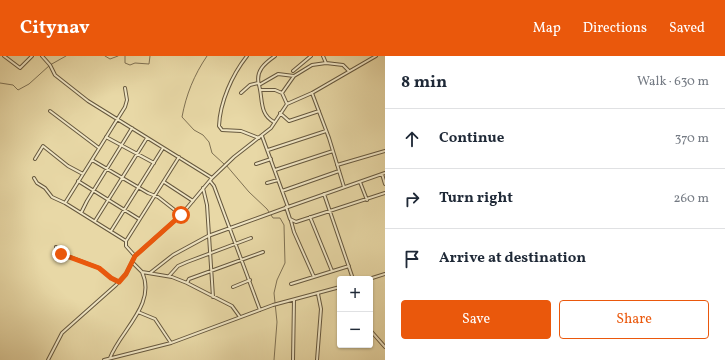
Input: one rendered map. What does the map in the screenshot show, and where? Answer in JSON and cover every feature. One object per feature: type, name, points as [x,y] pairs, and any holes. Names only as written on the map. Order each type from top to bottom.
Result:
[{"type":"street","points":[[4,56],[20,68],[32,56]]},
{"type":"street","points":[[42,56],[50,65],[55,75],[88,101],[212,178]]},
{"type":"street","points":[[247,56],[223,102],[219,126],[222,130],[241,131],[259,138]]},
{"type":"street","points":[[274,122],[265,116],[259,84],[260,70],[275,56]]},
{"type":"street","points":[[293,71],[311,56]]},
{"type":"street","points":[[323,56],[326,63]]},
{"type":"street","points":[[48,360],[62,333],[119,282],[126,274],[135,256],[181,215],[203,188],[234,156],[262,136],[286,104],[312,93],[376,56]]},
{"type":"street","points":[[282,93],[294,76],[312,65],[326,63],[342,65],[349,71]]},
{"type":"street","points":[[241,93],[250,84],[259,84],[278,74],[294,76]]},
{"type":"street","points":[[65,203],[127,103],[125,88]]},
{"type":"street","points":[[260,90],[275,90],[282,93],[286,104]]},
{"type":"street","points":[[312,93],[344,187]]},
{"type":"street","points":[[280,113],[289,121],[319,110]]},
{"type":"street","points":[[50,111],[99,148]]},
{"type":"street","points":[[81,213],[93,190],[132,128]]},
{"type":"street","points":[[268,150],[326,131]]},
{"type":"street","points":[[262,136],[275,170],[294,232],[314,277]]},
{"type":"street","points":[[105,137],[154,163]]},
{"type":"street","points":[[96,221],[147,138]]},
{"type":"street","points":[[35,159],[43,146],[68,166],[83,174]]},
{"type":"street","points":[[111,231],[163,148]]},
{"type":"street","points":[[275,170],[332,151]]},
{"type":"street","points":[[337,165],[385,151]]},
{"type":"street","points":[[135,256],[126,246],[126,241],[179,157]]},
{"type":"street","points":[[256,164],[271,159]]},
{"type":"street","points":[[92,160],[154,196],[181,215]]},
{"type":"street","points":[[282,191],[339,171]]},
{"type":"street","points":[[150,273],[173,255],[208,236],[385,173]]},
{"type":"street","points":[[382,174],[385,184]]},
{"type":"street","points":[[34,178],[37,183],[45,188],[52,197],[96,221],[126,241]]},
{"type":"street","points":[[267,183],[278,180]]},
{"type":"street","points":[[210,181],[214,186],[260,310]]},
{"type":"street","points":[[360,181],[367,200]]},
{"type":"street","points":[[78,182],[140,219]]},
{"type":"street","points":[[164,182],[193,201]]},
{"type":"street","points":[[203,188],[207,205],[213,297]]},
{"type":"street","points":[[324,194],[352,276]]},
{"type":"street","points":[[291,221],[296,222],[329,210],[385,194]]},
{"type":"street","points":[[310,217],[332,271]]},
{"type":"street","points":[[169,276],[178,266],[251,238]]},
{"type":"street","points":[[56,247],[57,252],[99,268],[111,278],[119,282]]},
{"type":"street","points":[[187,283],[189,279],[263,252]]},
{"type":"street","points":[[110,358],[117,343],[134,321],[145,293],[144,277],[142,272],[132,262]]},
{"type":"street","points":[[291,284],[349,266]]},
{"type":"street","points":[[142,272],[169,276],[187,283],[232,306],[240,317]]},
{"type":"street","points":[[373,278],[385,274]]},
{"type":"street","points":[[233,287],[250,280]]},
{"type":"street","points":[[104,360],[171,343],[273,305],[337,288]]},
{"type":"street","points":[[318,294],[321,309],[318,360]]},
{"type":"street","points":[[293,360],[294,300]]},
{"type":"street","points":[[138,312],[155,319],[171,343]]},
{"type":"street","points":[[373,333],[385,347]]},
{"type":"waterway","points":[[0,83],[13,85],[18,90],[29,84],[50,65],[66,56]]},
{"type":"waterway","points":[[105,56],[110,59],[118,56]]},
{"type":"waterway","points":[[125,56],[125,63],[130,65],[135,63],[149,64],[150,56]]},
{"type":"waterway","points":[[207,56],[191,85],[182,117],[194,130],[203,135],[209,142],[212,153],[224,164]]},
{"type":"waterway","points":[[226,165],[249,192],[267,209],[273,218],[280,218],[284,225],[285,263],[277,280],[274,293],[277,322],[274,360]]},
{"type":"route","points":[[61,254],[99,268],[111,278],[119,282],[126,274],[135,256],[163,233],[181,215]]}]
